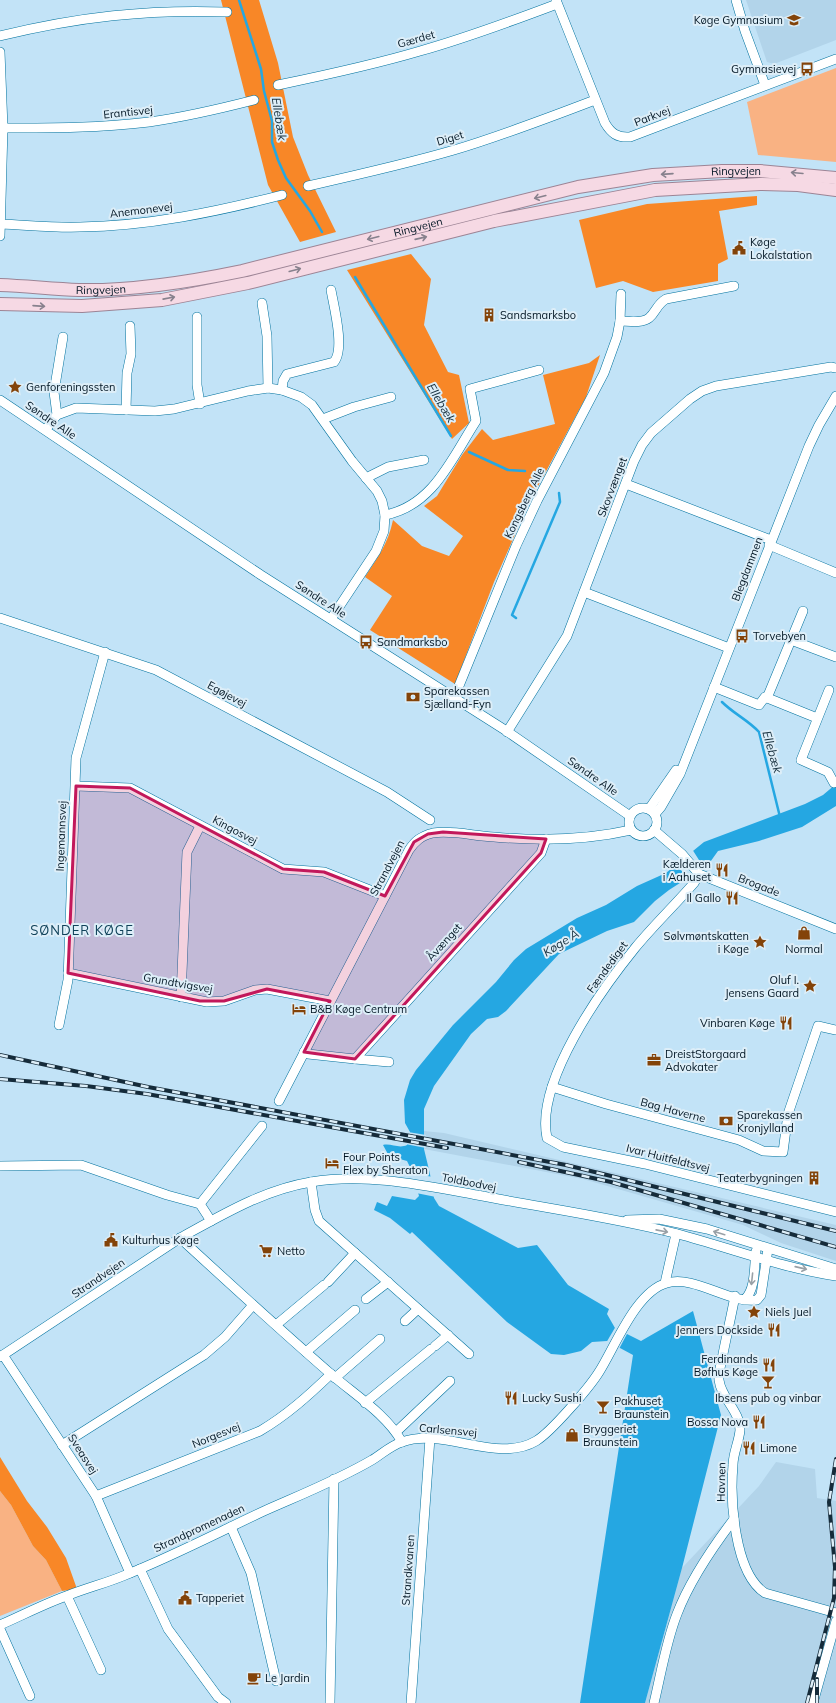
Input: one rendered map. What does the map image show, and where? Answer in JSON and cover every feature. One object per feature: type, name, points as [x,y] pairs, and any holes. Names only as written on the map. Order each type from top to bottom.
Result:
[{"type":"main road","name":"Ringvejen","points":[[0,285],[87,290],[125,288],[204,279],[242,271],[578,187],[653,175],[722,171],[760,171],[836,178]]},
{"type":"main road","name":"Ringvejen","points":[[0,304],[82,306],[162,300],[248,282],[494,221],[655,190],[760,184],[798,185],[836,190]]},
{"type":"street","points":[[736,0],[745,31],[766,85]]},
{"type":"street","name":"Parkvej","points":[[556,2],[609,131],[622,138],[644,132],[836,59]]},
{"type":"street","name":"Gærdet","points":[[278,85],[349,70],[420,51],[488,30],[556,2]]},
{"type":"street","points":[[0,36],[50,24],[135,12],[227,12]]},
{"type":"street","points":[[0,52],[3,128],[0,236]]},
{"type":"street","name":"Erantisvej","points":[[3,128],[94,127],[142,123],[205,112],[254,100]]},
{"type":"street","name":"Diget","points":[[308,186],[381,170],[454,150],[525,127],[595,100]]},
{"type":"street","name":"Anemonevej","points":[[1,224],[80,227],[132,224],[190,216],[282,195]]},
{"type":"street","points":[[620,321],[641,321],[649,318],[659,303],[666,299],[734,286]]},
{"type":"street","points":[[282,390],[287,374],[334,362],[337,359],[337,330],[331,290]]},
{"type":"street","name":"Kongsberg Alle","points":[[454,698],[516,546],[537,501],[604,373],[617,336],[620,321],[621,294]]},
{"type":"street","points":[[262,304],[267,336],[268,388]]},
{"type":"street","points":[[197,317],[197,385],[200,404]]},
{"type":"street","points":[[126,410],[127,373],[131,354],[130,326]]},
{"type":"street","points":[[56,415],[54,392],[63,337]]},
{"type":"street","name":"Skovvænget","points":[[507,732],[560,649],[642,445],[651,433],[690,399],[702,391],[716,386],[831,366],[836,368]]},
{"type":"street","points":[[385,516],[407,509],[421,500],[432,488],[450,462],[476,421],[470,389],[539,370]]},
{"type":"street","points":[[46,430],[56,415],[76,408],[156,411],[200,404],[248,391],[268,388],[282,390],[301,397],[312,405],[352,461],[377,491],[382,501],[385,516],[384,531],[376,551],[331,619]]},
{"type":"street","name":"Blegdammen","points":[[652,812],[687,754],[816,430],[836,396]]},
{"type":"street","points":[[323,419],[354,407],[391,397]]},
{"type":"street","name":"Søndre Alle","points":[[0,400],[119,481],[507,732],[630,816]]},
{"type":"street","points":[[366,478],[388,467],[424,460]]},
{"type":"street","points":[[626,484],[770,543],[836,573]]},
{"type":"street","points":[[584,592],[729,648]]},
{"type":"street","points":[[714,687],[759,706],[765,697],[767,698],[803,611]]},
{"type":"street","name":"Egøjevej","points":[[0,618],[106,652],[156,670],[387,792],[430,820]]},
{"type":"street","points":[[791,640],[836,658]]},
{"type":"street","name":"Ingemannsvej","points":[[59,1025],[68,973],[76,758],[106,652]]},
{"type":"street","points":[[829,690],[801,760],[828,772],[834,783]]},
{"type":"street","points":[[767,698],[817,718]]},
{"type":"street","name":"Kingosvej","points":[[76,786],[130,788],[282,869],[324,872],[385,896]]},
{"type":"street","points":[[640,808],[652,812],[657,822],[654,830],[643,836],[631,830],[629,823],[632,812],[640,808]]},
{"type":"street","points":[[181,997],[187,852],[200,826]]},
{"type":"street","name":"Strandvejen","points":[[279,1100],[414,842],[428,834],[443,832],[495,837],[546,839],[608,835],[631,830]]},
{"type":"street","name":"Brogade","points":[[654,830],[683,856],[699,874],[836,929]]},
{"type":"street","name":"Åvænget","points":[[354,1059],[541,853],[546,839]]},
{"type":"street","name":"Fændediget","points":[[552,1086],[571,1044],[614,974],[636,947],[694,883],[699,874]]},
{"type":"street","name":"Grundtvigsvej","points":[[68,973],[207,1002],[224,1001],[255,990],[267,989],[330,1002]]},
{"type":"street","name":"Bag Haverne","points":[[552,1086],[606,1104],[739,1140],[763,1151],[782,1152],[788,1114],[818,1026],[836,1030]]},
{"type":"street","points":[[304,1052],[308,1054],[389,1062]]},
{"type":"street","name":"Ivar Huitfeldtsvej","points":[[552,1086],[548,1102],[546,1133],[547,1138],[563,1147],[645,1164],[836,1212]]},
{"type":"street","points":[[200,1204],[262,1126]]},
{"type":"street","points":[[0,1166],[80,1165],[167,1195],[200,1204],[211,1221]]},
{"type":"street","name":"Toldbodvej","points":[[211,1221],[265,1194],[311,1182],[363,1178],[411,1183],[610,1220],[676,1234],[766,1260],[836,1276]]},
{"type":"street","points":[[311,1182],[315,1210],[319,1221],[469,1354]]},
{"type":"street","name":"Toldbodvej","points":[[610,1220],[659,1220],[707,1229],[836,1269]]},
{"type":"street","name":"Strandvejen","points":[[2,1356],[180,1238],[211,1221]]},
{"type":"street","points":[[676,1234],[665,1283],[685,1282],[754,1301],[759,1298],[768,1249]]},
{"type":"street","points":[[180,1238],[253,1305],[365,1403],[396,1432],[402,1442]]},
{"type":"street","points":[[745,1299],[750,1294],[757,1244]]},
{"type":"street","points":[[276,1325],[326,1283],[355,1253]]},
{"type":"street","points":[[366,1299],[388,1282]]},
{"type":"street","name":"Carlsensvej","points":[[402,1442],[430,1438],[507,1449],[523,1446],[536,1441],[548,1431],[591,1383],[624,1327],[641,1303],[656,1288],[665,1283]]},
{"type":"street","name":"Havnen","points":[[735,1296],[718,1379],[724,1395],[739,1422],[740,1430],[733,1463],[731,1491],[734,1519],[743,1559],[750,1578],[757,1588],[765,1593],[836,1613]]},
{"type":"street","points":[[62,1445],[204,1355],[225,1337],[253,1305]]},
{"type":"street","points":[[406,1321],[418,1309]]},
{"type":"street","points":[[306,1352],[354,1310]]},
{"type":"street","points":[[365,1403],[448,1335]]},
{"type":"street","name":"Norgesvej","points":[[96,1496],[260,1431],[281,1418],[380,1339]]},
{"type":"street","name":"Sveasvej","points":[[2,1356],[96,1496],[130,1573]]},
{"type":"street","points":[[396,1432],[450,1381]]},
{"type":"street","name":"Strandkvanen","points":[[411,1703],[430,1438]]},
{"type":"street","name":"Strandpromenaden","points":[[0,1625],[67,1596],[140,1569],[334,1479],[373,1460],[383,1451],[402,1442]]},
{"type":"street","points":[[330,1703],[334,1479]]},
{"type":"street","points":[[654,1703],[676,1616],[682,1601],[717,1542],[734,1519]]},
{"type":"street","points":[[231,1527],[251,1573],[276,1681]]},
{"type":"street","points":[[140,1569],[168,1629],[218,1696],[226,1703]]},
{"type":"street","points":[[67,1596],[101,1670]]},
{"type":"street","points":[[813,1703],[836,1621]]},
{"type":"street","points":[[0,1629],[30,1696]]},
{"type":"highlighted area","points":[[76,786],[130,788],[283,869],[324,872],[385,896],[414,842],[428,834],[443,832],[546,839],[541,853],[355,1059],[304,1052],[330,1001],[267,989],[224,1001],[200,1001],[68,973]]},
{"type":"shaded area","points":[[221,0],[259,0],[278,63],[293,137],[308,175],[336,232],[300,242],[268,185]]},
{"type":"shaded area","name":"Køge Gymnasium","points":[[746,0],[836,0],[836,40],[774,64],[767,62]]},
{"type":"shaded area","points":[[836,68],[836,162],[758,155],[747,102]]},
{"type":"shaded area","points":[[757,196],[757,205],[719,211],[728,259],[718,264],[718,281],[653,292],[623,281],[596,288],[579,220],[647,204]]},
{"type":"shaded area","points":[[411,254],[431,279],[424,325],[448,372],[459,375],[469,423],[452,439],[347,270]]},
{"type":"shaded area","points":[[600,355],[586,397],[529,503],[494,582],[455,684],[370,630],[392,596],[365,577],[385,543],[393,520],[422,546],[449,556],[463,536],[424,506],[437,496],[462,455],[482,429],[493,440],[555,424],[543,375],[589,363]]},
{"type":"shaded area","points":[[424,1131],[444,1133],[836,1225],[836,1261],[781,1243],[743,1225],[583,1179],[424,1149]]},
{"type":"shaded area","points":[[0,1457],[27,1501],[47,1527],[66,1558],[77,1589],[62,1591],[46,1560],[33,1546],[11,1505],[0,1491]]},
{"type":"shaded area","points":[[776,1462],[815,1469],[817,1498],[836,1501],[836,1703],[645,1703],[682,1568],[759,1486]]},
{"type":"shaded area","points":[[0,1491],[11,1505],[33,1546],[46,1560],[62,1591],[0,1616]]},
{"type":"water","name":"Køge Å","points":[[836,784],[836,806],[802,827],[759,841],[718,851],[708,865],[669,890],[655,901],[634,922],[607,931],[559,954],[506,1011],[498,1017],[487,1019],[471,1034],[434,1086],[424,1109],[424,1149],[434,1198],[439,1206],[518,1248],[537,1245],[568,1285],[609,1309],[607,1314],[615,1328],[641,1341],[693,1311],[721,1415],[682,1568],[645,1703],[580,1703],[633,1355],[607,1341],[592,1342],[581,1351],[564,1355],[551,1354],[507,1322],[412,1232],[410,1234],[390,1218],[374,1210],[377,1202],[387,1206],[392,1196],[415,1200],[419,1196],[412,1171],[407,1161],[389,1156],[383,1145],[407,1145],[410,1132],[405,1123],[404,1100],[410,1080],[416,1070],[453,1025],[496,982],[514,960],[526,949],[577,918],[606,905],[637,886],[666,873],[704,842],[805,804],[823,795]]},
{"type":"pier","points":[[692,849],[699,860],[707,867],[685,883],[682,871],[674,866]]},
{"type":"pier","points":[[408,1132],[426,1135],[426,1148],[405,1144]]},
{"type":"pier","points":[[411,1173],[433,1177],[436,1197],[416,1193]]},
{"type":"pier","points":[[616,1326],[628,1332],[619,1349],[606,1343]]},
{"type":"waterway","name":"Ellebæk","points":[[239,0],[261,69],[264,91],[272,121],[272,142],[278,160],[286,178],[310,211],[322,232]]},
{"type":"waterway","name":"Ellebæk","points":[[355,277],[451,436]]},
{"type":"waterway","name":"Ellebæk","points":[[469,452],[508,470],[525,471]]},
{"type":"waterway","name":"Ellebæk","points":[[516,618],[512,615],[560,502],[559,493]]},
{"type":"waterway","name":"Ellebæk","points":[[722,702],[759,732],[780,817]]},
{"type":"railway","points":[[0,1055],[148,1087],[566,1165],[836,1231]]},
{"type":"railway","points":[[0,1079],[86,1086],[147,1094],[447,1148]]},
{"type":"railway","points":[[519,1162],[611,1182],[836,1247]]},
{"type":"railway","points":[[807,1703],[834,1598],[835,1567],[829,1502],[836,1459]]},
{"type":"railway","points":[[817,1679],[817,1703]]},
{"type":"place","name":"Køge Gymnasium","points":[[794,20]]},
{"type":"place","name":"Gymnasievej","points":[[807,69]]},
{"type":"place","name":"Køge Lokalstation","points":[[739,248]]},
{"type":"place","name":"Sandsmarksbo","points":[[489,315]]},
{"type":"place","name":"Genforeningssten","points":[[15,387]]},
{"type":"place","name":"Torvebyen","points":[[742,636]]},
{"type":"place","name":"Sandmarksbo","points":[[366,642]]},
{"type":"place","name":"Sparekassen Sjælland-Fyn","points":[[413,697]]},
{"type":"place","name":"Kælderen i Aahuset","points":[[722,870]]},
{"type":"place","name":"Il Gallo","points":[[732,898]]},
{"type":"place","name":"Normal","points":[[804,933]]},
{"type":"place","name":"Sølvmøntskatten i Køge","points":[[760,942]]},
{"type":"place","name":"Oluf I. Jensens Gaard","points":[[810,986]]},
{"type":"place","name":"B&B Køge Centrum","points":[[299,1009]]},
{"type":"place","name":"Vinbaren Køge","points":[[786,1023]]},
{"type":"place","name":"DreistStorgaard Advokater","points":[[654,1060]]},
{"type":"place","name":"Sparekassen Kronjylland","points":[[726,1121]]},
{"type":"place","name":"Four Points Flex by Sheraton","points":[[332,1163]]},
{"type":"place","name":"Teaterbygningen","points":[[814,1178]]},
{"type":"place","name":"Kulturhus Køge","points":[[111,1240]]},
{"type":"place","name":"Netto","points":[[266,1251]]},
{"type":"place","name":"Niels Juel","points":[[754,1312]]},
{"type":"place","name":"Jenners Dockside","points":[[774,1330]]},
{"type":"place","name":"Ferdinands Bøfhus Køge","points":[[769,1365]]},
{"type":"place","name":"Ibsens pub og vinbar","points":[[768,1382]]},
{"type":"place","name":"Lucky Sushi","points":[[511,1398]]},
{"type":"place","name":"Pakhuset Braunstein","points":[[603,1407]]},
{"type":"place","name":"Bossa Nova","points":[[759,1422]]},
{"type":"place","name":"Bryggeriet Braunstein","points":[[572,1435]]},
{"type":"place","name":"Limone","points":[[749,1448]]},
{"type":"place","name":"Tapperiet","points":[[185,1598]]},
{"type":"place","name":"Le Jardin","points":[[254,1678]]},
{"type":"district","name":"SØNDER KØGE","points":[[82,930]]}]
